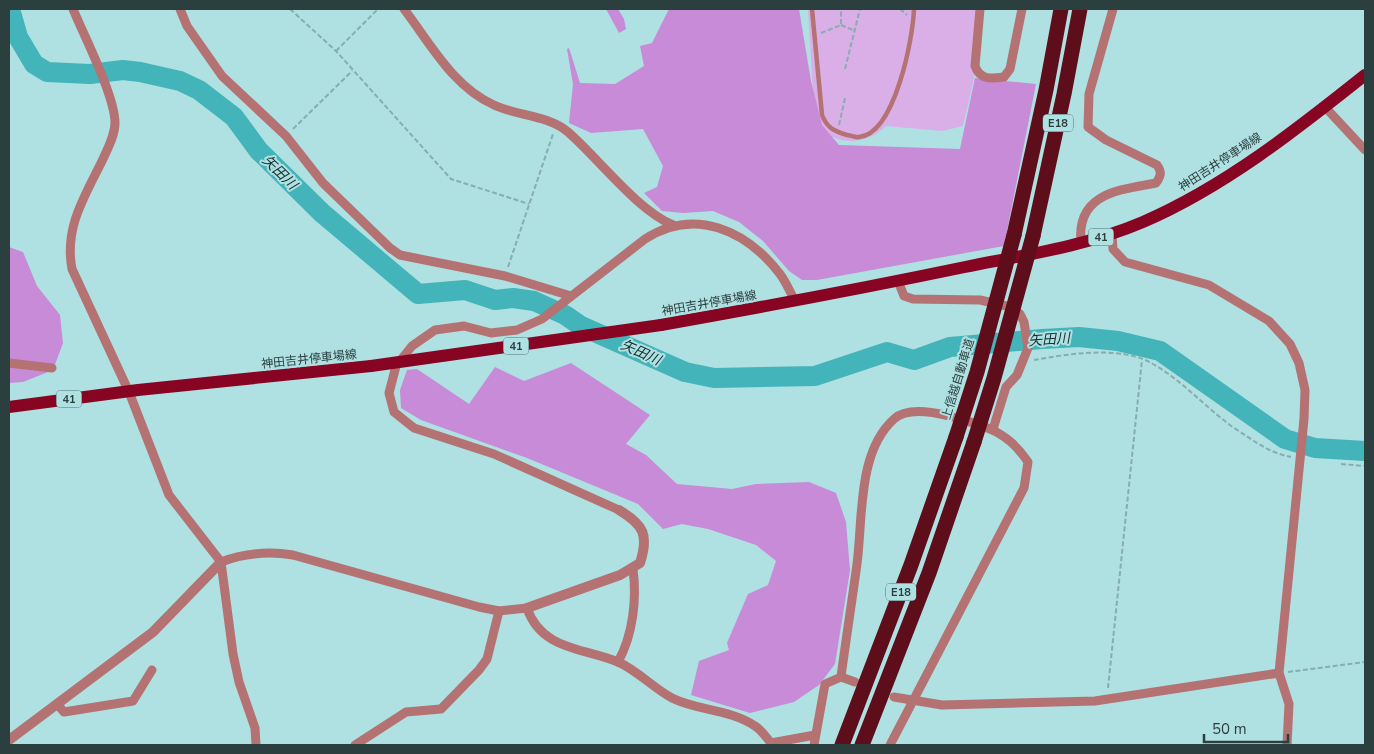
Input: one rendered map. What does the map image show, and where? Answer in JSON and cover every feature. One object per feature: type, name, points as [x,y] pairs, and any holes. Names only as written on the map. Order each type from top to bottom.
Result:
[{"type":"highway","name":"上信越自動車道","points":[[842,745],[908,573],[977,372],[1014,235],[1046,90],[1061,9]]},
{"type":"highway","name":"E18","points":[[862,745],[929,573],[997,368],[1033,236],[1080,9]]},
{"type":"main road","name":"神田吉井停車場線","points":[[9,407],[371,366],[661,325],[898,281],[1081,243],[1142,223],[1203,193],[1325,107],[1365,75]]},
{"type":"street","points":[[73,9],[111,99],[115,123],[107,149],[75,218],[69,251],[72,270],[129,392],[169,495],[221,562],[233,654],[239,682],[255,728],[256,745]]},
{"type":"street","points":[[180,9],[187,26],[222,76],[286,136],[323,183],[400,255],[505,276],[571,296]]},
{"type":"street","points":[[404,9],[459,82],[473,94],[495,106],[556,125],[567,131],[654,215],[673,226]]},
{"type":"street","points":[[980,9],[975,66],[977,73],[984,78],[995,78],[1004,77],[1010,69],[1022,9]]},
{"type":"street","points":[[1081,243],[1080,234],[1084,218],[1092,205],[1101,196],[1123,188],[1156,183],[1160,177],[1161,170],[1157,165],[1106,140],[1088,127],[1089,94],[1113,9]]},
{"type":"street","points":[[1325,107],[1365,150]]},
{"type":"street","points":[[9,740],[153,632],[221,562],[245,554],[275,552],[293,555],[479,608],[499,611],[527,608],[633,569],[640,563],[646,545],[642,530],[634,519],[619,510],[494,454],[414,428],[402,421],[394,412],[389,393],[396,366],[412,346],[434,330],[464,326],[491,333],[517,330],[542,320],[645,239],[673,226],[698,223],[724,230],[738,237],[752,246],[780,274],[795,301]]},
{"type":"street","points":[[1112,234],[1113,249],[1125,262],[1209,285],[1269,321],[1290,344],[1299,363],[1305,390],[1301,459],[1279,673],[1289,704],[1287,745]]},
{"type":"street","points":[[898,281],[904,296],[913,300],[980,300],[1011,307],[1020,314],[1024,322],[1028,348],[1016,376],[1006,387],[993,429]]},
{"type":"street","points":[[9,364],[52,368]]},
{"type":"street","points":[[841,677],[858,561],[863,492],[874,449],[881,432],[895,417],[915,412],[936,413],[993,429],[1019,448],[1028,462],[1024,488],[890,745]]},
{"type":"street","points":[[618,662],[626,648],[636,591],[633,569]]},
{"type":"street","points":[[527,608],[531,621],[545,634],[572,649],[618,662],[673,698],[692,705],[734,715],[756,726],[772,744],[815,735]]},
{"type":"street","points":[[355,745],[406,712],[441,709],[479,670],[487,659],[499,611]]},
{"type":"street","points":[[57,704],[64,712],[133,701],[152,670]]},
{"type":"street","points":[[894,697],[912,702],[942,705],[1106,700],[1279,673]]},
{"type":"street","points":[[814,745],[824,684],[841,677],[854,682]]},
{"type":"lane","points":[[812,9],[822,115],[826,126],[838,132],[858,137],[870,133],[885,118],[897,94],[913,23],[914,9]]},
{"type":"path","points":[[290,9],[336,51],[450,179],[529,204]]},
{"type":"path","points":[[336,51],[378,9]]},
{"type":"path","points":[[841,9],[841,25]]},
{"type":"path","points":[[845,69],[860,9]]},
{"type":"path","points":[[814,37],[841,25],[855,31]]},
{"type":"path","points":[[286,136],[352,71]]},
{"type":"path","points":[[838,132],[845,98]]},
{"type":"path","points":[[505,276],[556,125]]},
{"type":"path","points":[[1023,362],[1080,352],[1121,354],[1152,363],[1230,424],[1272,453],[1301,459]]},
{"type":"path","points":[[1106,700],[1142,360]]},
{"type":"path","points":[[1341,464],[1365,466]]},
{"type":"path","points":[[1279,673],[1365,662]]},
{"type":"shaded area","points":[[606,9],[618,9],[624,19],[626,29],[619,33]]},
{"type":"shaded area","points":[[669,9],[799,9],[811,81],[822,125],[839,145],[960,149],[975,78],[1036,84],[1004,246],[817,280],[802,280],[789,271],[763,241],[739,222],[713,211],[683,213],[662,211],[644,193],[657,187],[663,166],[643,129],[591,133],[569,123],[573,84],[567,49],[569,48],[580,83],[615,84],[644,66],[640,46],[652,43]]},
{"type":"shaded area","points":[[808,9],[978,9],[975,74],[963,126],[942,131],[886,126],[871,136],[855,141],[838,139],[821,130],[814,109]]},
{"type":"shaded area","points":[[9,247],[23,252],[37,286],[60,315],[63,343],[53,370],[23,382],[9,383]]},
{"type":"shaded area","points":[[571,363],[650,415],[626,444],[646,455],[677,484],[732,489],[756,484],[809,482],[836,493],[846,522],[850,570],[835,664],[819,685],[794,702],[750,713],[691,695],[699,661],[729,650],[727,643],[748,594],[768,585],[776,561],[756,545],[708,529],[682,524],[663,529],[638,504],[527,458],[421,420],[401,408],[400,390],[407,370],[417,369],[469,404],[495,367],[524,381]]},
{"type":"waterway","name":"矢田川","points":[[10,9],[18,37],[34,64],[47,72],[90,74],[123,70],[140,72],[180,81],[199,90],[234,117],[259,151],[322,213],[418,294],[465,290],[495,300],[513,298],[534,301],[565,315],[581,326],[685,372],[714,378],[815,376],[887,352],[914,360],[950,347],[1079,337],[1118,341],[1160,351],[1285,439],[1315,448],[1365,451]]}]
